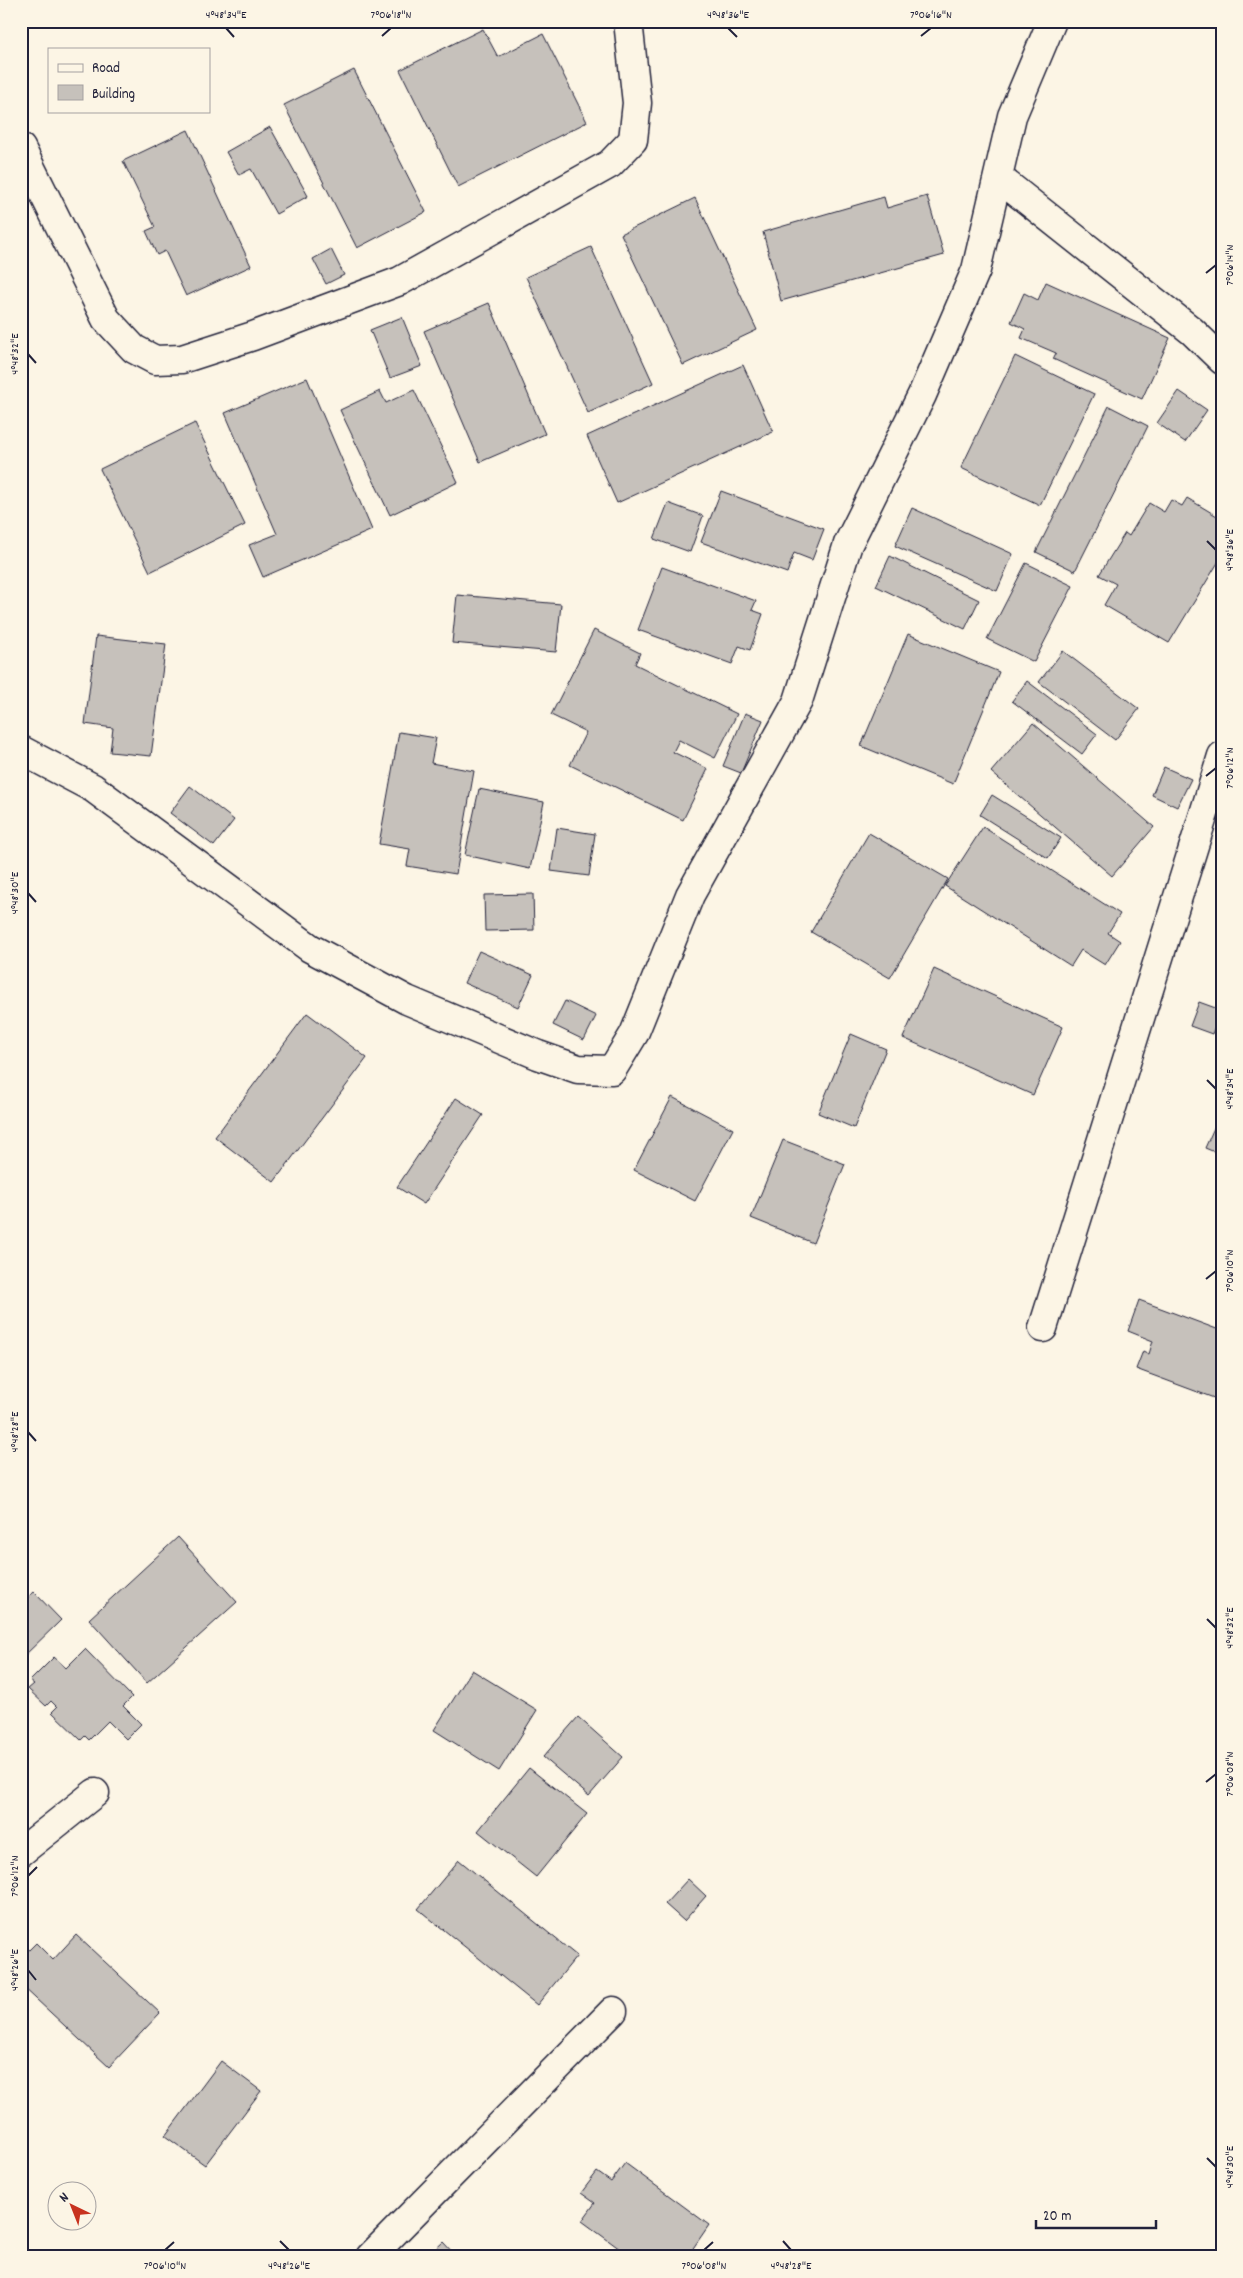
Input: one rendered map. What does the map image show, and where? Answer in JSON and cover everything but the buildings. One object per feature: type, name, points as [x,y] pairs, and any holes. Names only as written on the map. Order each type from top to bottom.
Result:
[{"type":"street","points":[[21,148],[106,319],[134,349],[155,360],[182,359],[253,336],[400,281],[610,164],[633,140],[637,102],[628,21]]},
{"type":"street","points":[[21,750],[93,788],[310,948],[407,1000],[538,1055],[578,1069],[612,1070],[634,1034],[690,895],[798,700],[848,544],[922,395],[976,270],[1012,116],[1052,21]]},
{"type":"street","points":[[999,178],[1192,331],[1222,360]]},
{"type":"street","points":[[1043,1328],[1222,756]]},
{"type":"street","points":[[21,1852],[95,1793]]},
{"type":"street","points":[[370,2257],[614,2011]]}]
